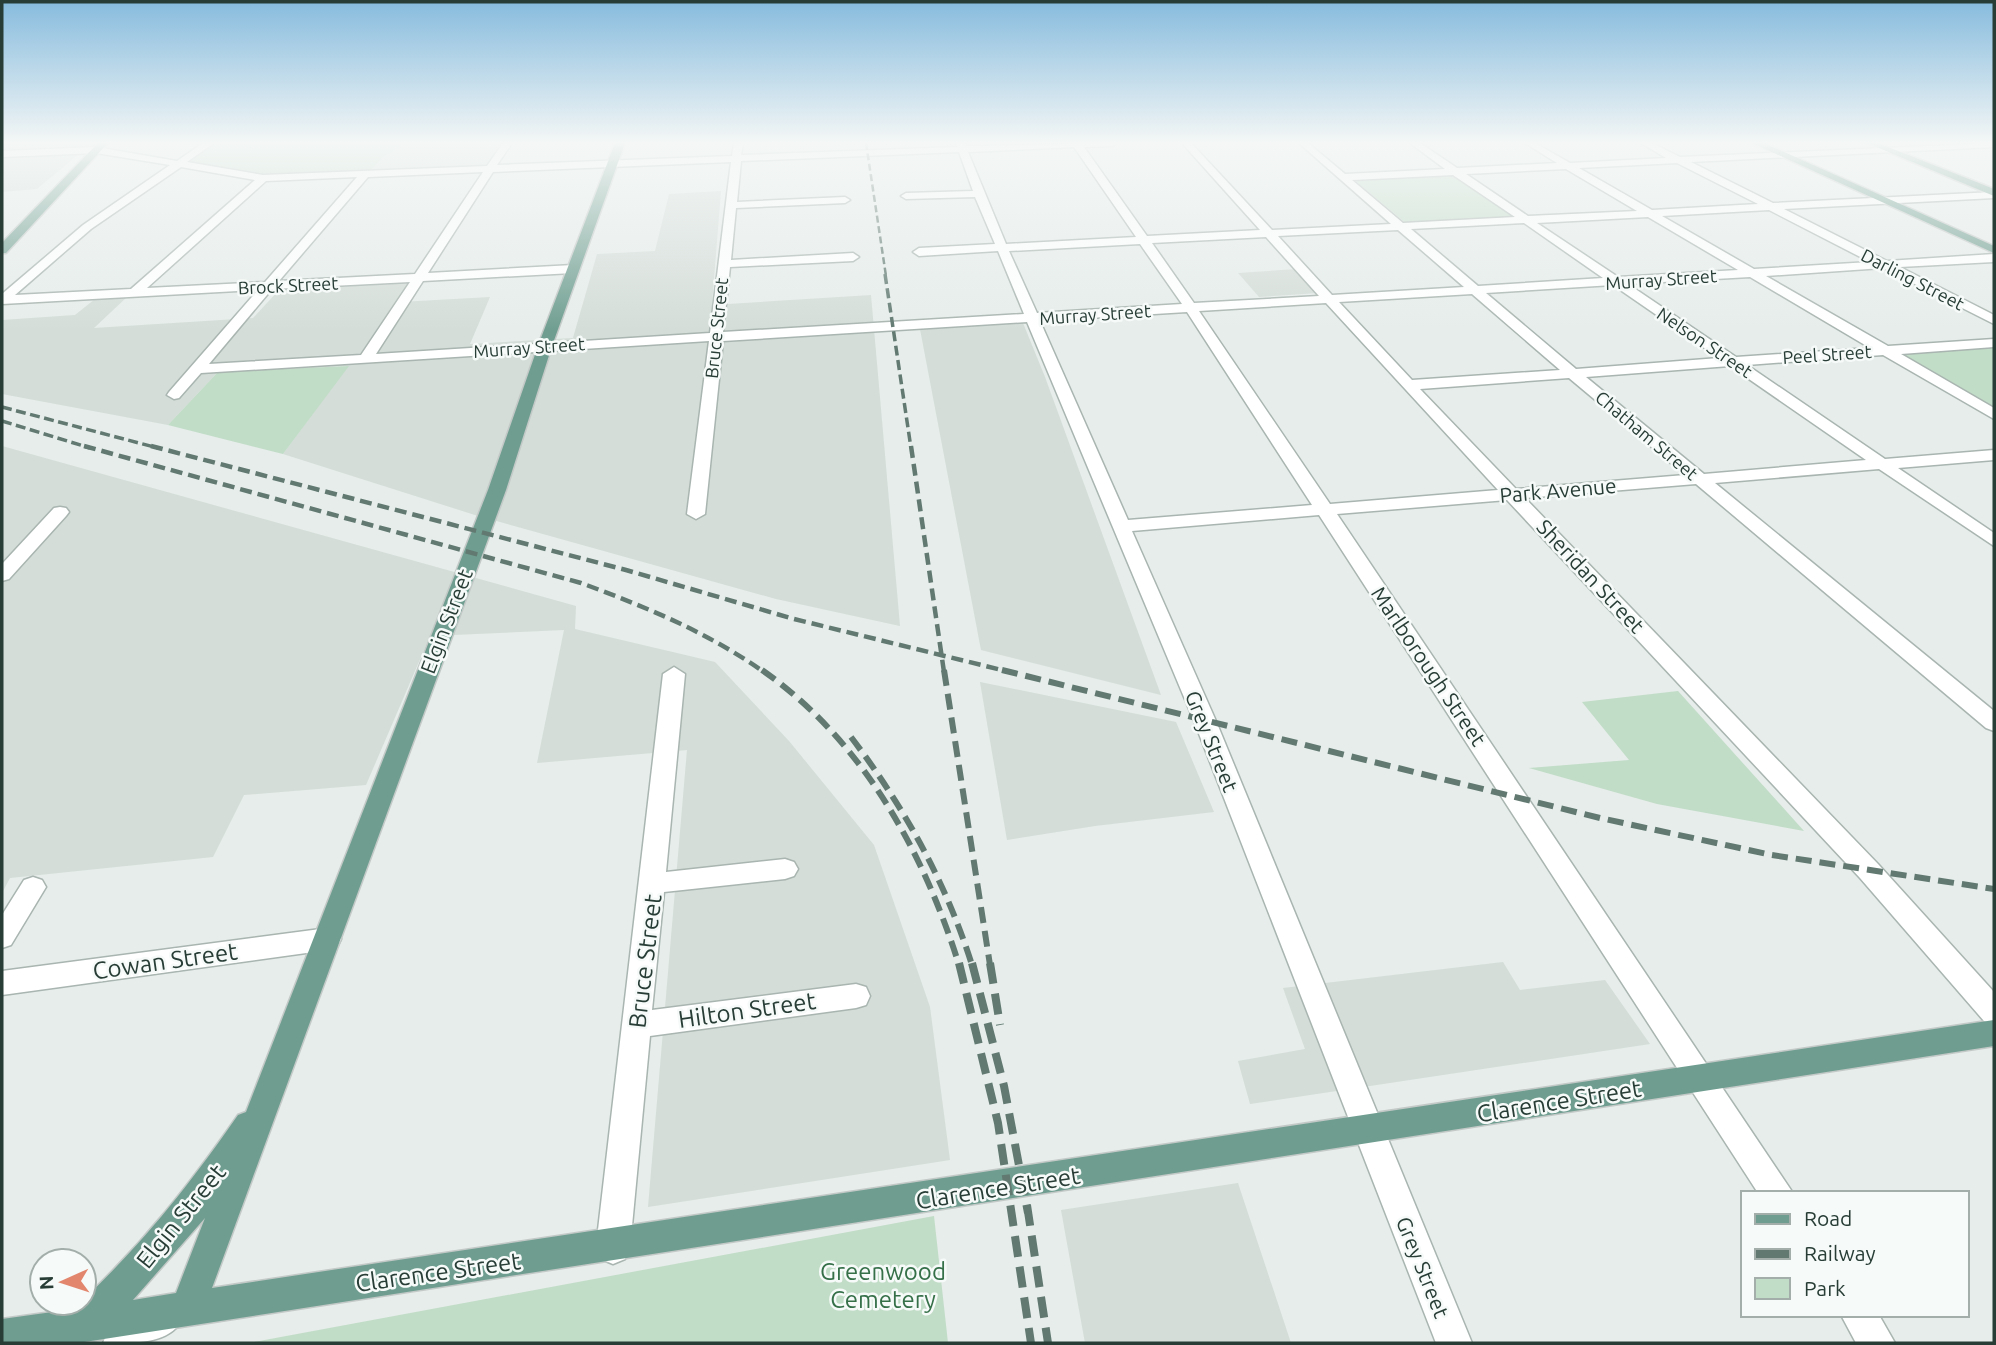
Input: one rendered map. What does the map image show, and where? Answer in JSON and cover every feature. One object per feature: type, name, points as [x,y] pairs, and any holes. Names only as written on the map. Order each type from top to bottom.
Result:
[{"type":"main road","points":[[2,250],[43,206]]},
{"type":"main road","name":"Elgin Street","points":[[188,1307],[497,490],[596,206]]},
{"type":"main road","points":[[1896,206],[1994,250]]},
{"type":"main road","name":"Clarence Street","points":[[2,1337],[188,1307],[613,1247],[1994,1033]]},
{"type":"main road","name":"Elgin Street","points":[[83,1324],[140,1269],[194,1206],[268,1098]]},
{"type":"street","points":[[2,300],[87,227],[118,206]]},
{"type":"street","points":[[134,293],[232,206]]},
{"type":"street","points":[[174,395],[337,206]]},
{"type":"street","points":[[366,358],[466,206]]},
{"type":"street","name":"Bruce Street","points":[[696,514],[732,206]]},
{"type":"street","name":"Grey Street","points":[[984,206],[1205,721],[1454,1343]]},
{"type":"street","name":"Marlborough Street","points":[[1119,206],[1190,308],[1776,1191]]},
{"type":"street","name":"Sheridan Street","points":[[1245,206],[1328,299],[1869,871],[1994,1012]]},
{"type":"street","name":"Chatham Street","points":[[1378,206],[1571,372],[1994,723]]},
{"type":"street","name":"Nelson Street","points":[[1508,206],[1994,541]]},
{"type":"street","points":[[1639,206],[1994,414]]},
{"type":"street","points":[[919,252],[1796,206]]},
{"type":"street","name":"Darling Street","points":[[1773,207],[1994,320]]},
{"type":"street","points":[[723,264],[853,257]]},
{"type":"street","name":"Murray Street","points":[[196,369],[1994,258]]},
{"type":"street","name":"Brock Street","points":[[2,300],[573,269]]},
{"type":"street","name":"Peel Street","points":[[1408,384],[1994,343]]},
{"type":"street","name":"Park Avenue","points":[[1123,526],[1994,455]]},
{"type":"street","points":[[2,575],[60,512]]},
{"type":"street","name":"Bruce Street","points":[[613,1247],[654,883],[674,674]]},
{"type":"street","points":[[654,883],[785,869]]},
{"type":"street","points":[[2,937],[33,887]]},
{"type":"street","name":"Cowan Street","points":[[2,982],[328,939]]},
{"type":"street","name":"Hilton Street","points":[[637,1025],[856,996]]},
{"type":"street","points":[[121,1343],[188,1307]]},
{"type":"street","points":[[1859,1317],[1877,1343]]},
{"type":"street","points":[[54,1343],[83,1324]]},
{"type":"shaded area","points":[[666,206],[720,206],[712,305],[871,295],[900,626],[776,599],[475,515],[283,454],[348,366],[218,372],[168,425],[2,394],[2,320],[75,315],[95,299],[127,297],[94,328],[253,318],[279,290],[412,283],[400,302],[490,297],[470,344],[573,338],[597,254],[655,251]]},
{"type":"shaded area","points":[[1296,269],[1319,293],[1259,297],[1238,273]]},
{"type":"shaded area","points":[[1023,323],[1161,695],[981,650],[920,329]]},
{"type":"shaded area","points":[[2,446],[576,606],[575,629],[715,662],[789,741],[874,845],[930,1007],[950,1160],[648,1207],[687,750],[537,763],[564,630],[430,636],[366,785],[244,795],[213,857],[10,878],[2,893]]},
{"type":"shaded area","points":[[980,682],[1176,722],[1214,812],[1007,840]]},
{"type":"shaded area","points":[[1503,962],[1520,990],[1605,980],[1650,1044],[1250,1104],[1238,1061],[1305,1049],[1283,988]]},
{"type":"shaded area","points":[[1238,1183],[1291,1343],[1085,1343],[1061,1210]]},
{"type":"green space","points":[[1385,206],[1498,206],[1516,218],[1407,224]]},
{"type":"green space","points":[[1994,343],[1994,407],[1983,408],[1883,350]]},
{"type":"green space","points":[[349,366],[283,454],[168,425],[218,372]]},
{"type":"green space","points":[[1678,691],[1804,831],[1657,804],[1529,768],[1629,760],[1582,702]]},
{"type":"green space","name":"Greenwood Cemetery","points":[[934,1216],[948,1343],[249,1343]]},
{"type":"railway","points":[[875,206],[886,276]]},
{"type":"railway","points":[[885,274],[911,448]]},
{"type":"railway","points":[[2,407],[158,448]]},
{"type":"railway","points":[[2,421],[90,448]]},
{"type":"railway","points":[[84,446],[581,583],[676,622],[764,672]]},
{"type":"railway","points":[[151,446],[626,570],[794,619],[942,655]]},
{"type":"railway","points":[[911,446],[942,655]]},
{"type":"railway","points":[[942,655],[1010,672]]},
{"type":"railway","points":[[942,655],[944,672]]},
{"type":"railway","points":[[762,670],[798,698],[830,729],[859,764],[884,801],[927,880],[959,965]]},
{"type":"railway","points":[[944,670],[990,965]]},
{"type":"railway","points":[[1002,670],[1600,818],[1772,855],[1994,889]]},
{"type":"railway","points":[[851,737],[888,790],[921,845],[949,903],[972,965]]},
{"type":"railway","points":[[959,963],[998,1123],[1031,1343]]},
{"type":"railway","points":[[972,963],[1004,1086],[1028,1213]]},
{"type":"railway","points":[[990,963],[1000,1025]]},
{"type":"railway","points":[[1027,1205],[1048,1343]]}]
